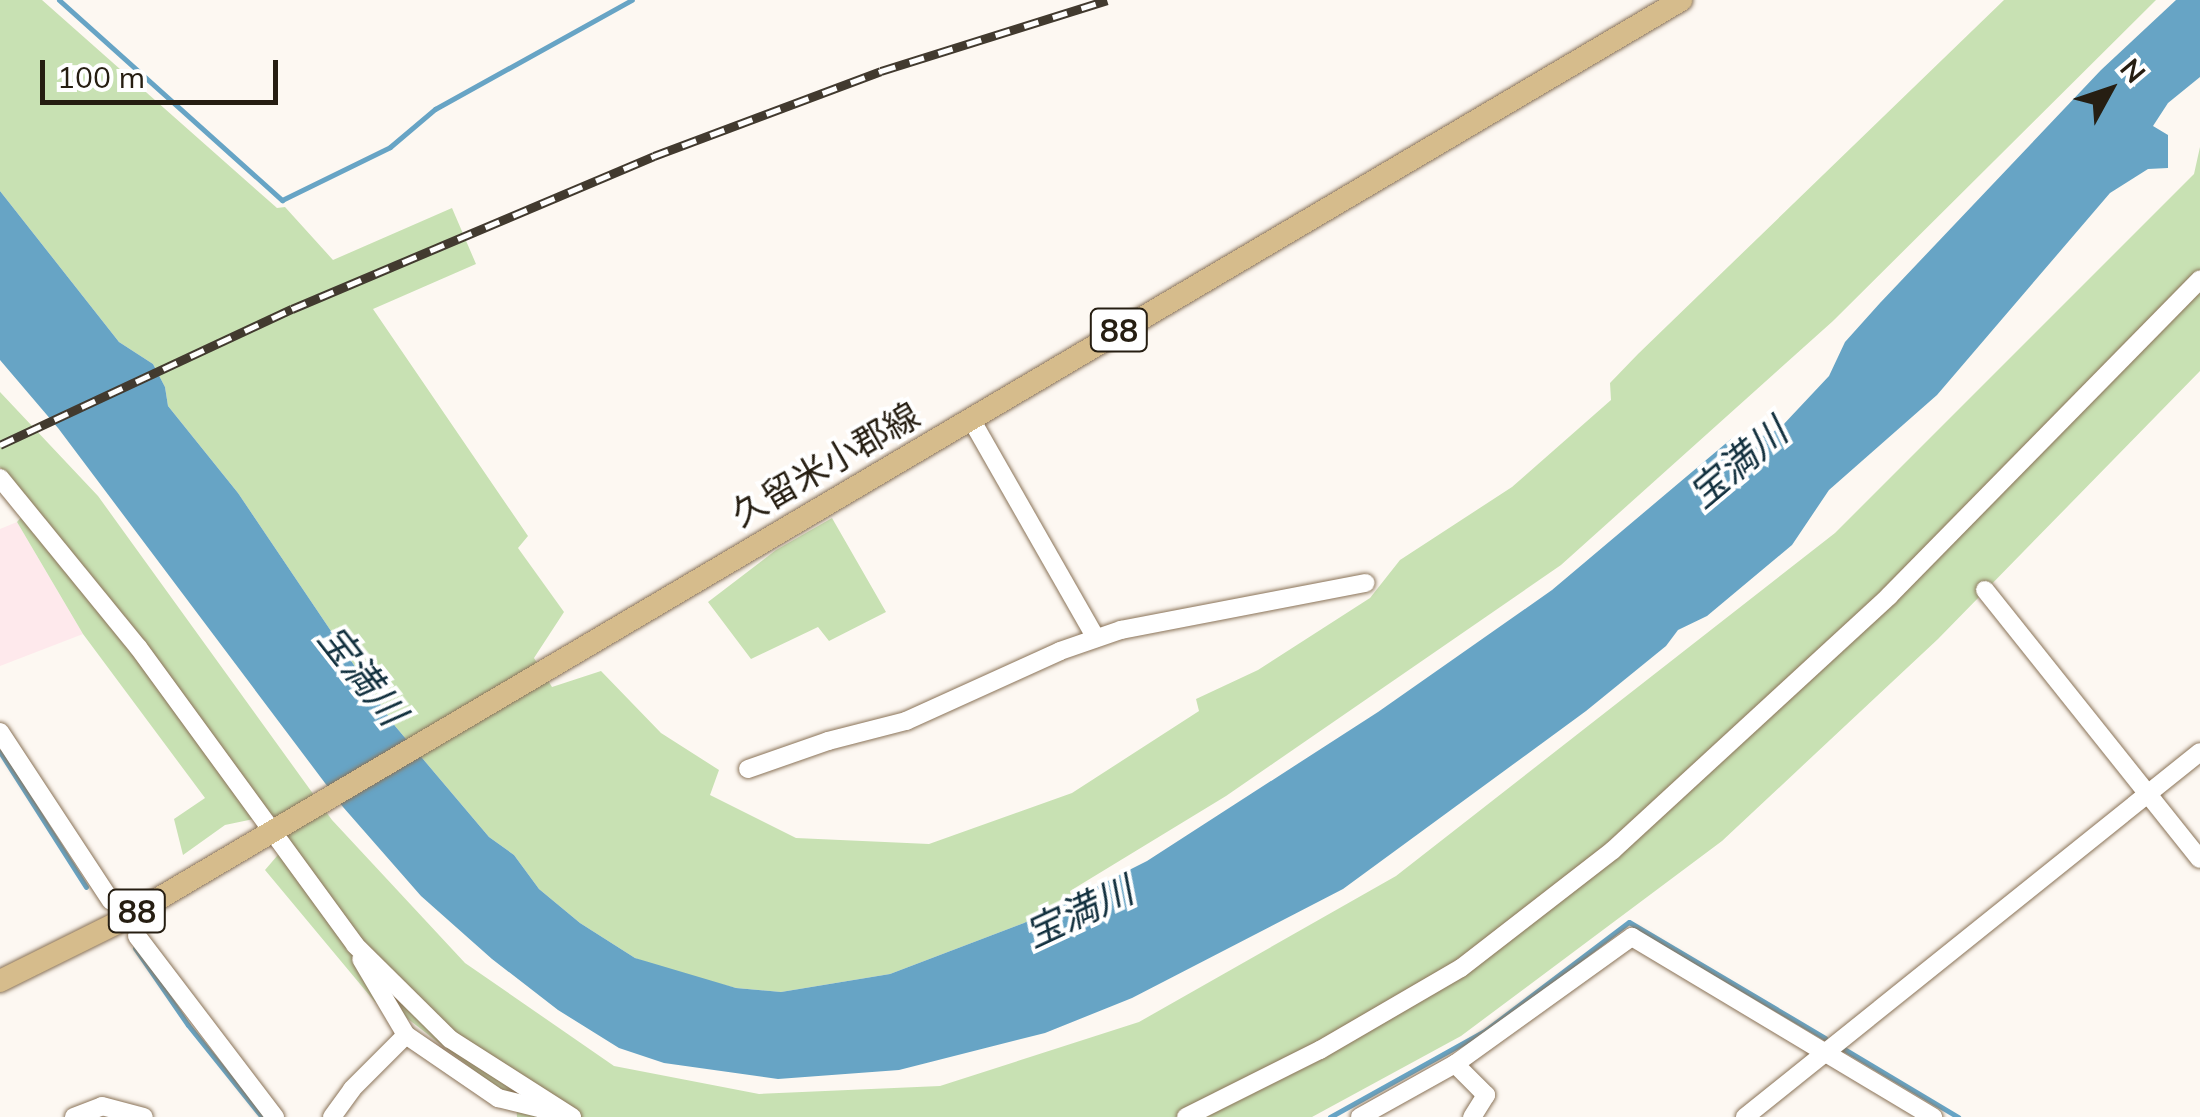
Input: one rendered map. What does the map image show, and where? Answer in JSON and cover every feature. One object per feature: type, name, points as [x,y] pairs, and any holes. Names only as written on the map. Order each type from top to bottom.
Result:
[{"type":"main road","name":"久留米小郡線","points":[[0,981],[119,922],[1670,3]]},
{"type":"street","points":[[1186,1117],[1320,1050],[1460,968],[1613,850],[1888,596],[2200,280]]},
{"type":"street","points":[[971,419],[1096,638]]},
{"type":"street","points":[[0,478],[138,647],[274,831],[354,945],[372,984],[406,1034],[498,1098],[536,1111],[569,1116]]},
{"type":"street","points":[[0,508],[17,499]]},
{"type":"street","points":[[748,769],[828,741],[906,721],[1096,638],[1257,601],[1366,583]]},
{"type":"street","points":[[1985,590],[2200,859]]},
{"type":"street","points":[[0,732],[111,901]]},
{"type":"street","points":[[1745,1117],[2200,752]]},
{"type":"street","points":[[137,936],[275,1117]]},
{"type":"street","points":[[1360,1117],[1455,1064],[1632,937],[1933,1117]]},
{"type":"street","points":[[354,945],[450,1039],[569,1116]]},
{"type":"street","points":[[332,1117],[352,1089],[406,1034]]},
{"type":"street","points":[[1455,1064],[1486,1095],[1472,1117]]},
{"type":"street","points":[[74,1117],[102,1106],[144,1117]]},
{"type":"shaded area","points":[[17,522],[83,634],[0,666],[0,529]]},
{"type":"green space","points":[[0,0],[42,0],[277,208],[285,207],[333,260],[452,208],[476,264],[373,309],[528,536],[518,548],[564,612],[534,658],[552,687],[601,671],[661,733],[719,770],[710,795],[796,838],[929,844],[1072,793],[1199,711],[1196,699],[1258,670],[1370,598],[1400,560],[1512,487],[1611,400],[1610,383],[1638,354],[2004,0],[2156,0],[1833,321],[1561,565],[1226,796],[1070,891],[1072,899],[1024,923],[890,974],[781,992],[736,988],[669,971],[635,958],[580,923],[539,889],[514,855],[489,837],[395,726],[238,493],[168,406],[165,387],[153,364],[119,342],[0,191]]},
{"type":"green space","points":[[2200,147],[2200,371],[1938,639],[1722,841],[1461,1036],[1312,1117],[517,1117],[516,1103],[403,1015],[375,1002],[265,870],[289,842],[273,815],[225,825],[183,855],[174,819],[205,798],[83,634],[17,522],[32,505],[0,467],[0,392],[98,496],[332,820],[465,963],[614,1066],[759,1094],[940,1086],[1139,1022],[1396,876],[1835,533],[2194,174]]},
{"type":"green space","points":[[832,518],[886,612],[829,641],[818,627],[751,659],[708,602],[776,550]]},
{"type":"water","name":"宝満川","points":[[2176,0],[2200,0],[2200,77],[2168,103],[2153,126],[2168,135],[2168,168],[2148,169],[2110,193],[1937,395],[1829,490],[1792,545],[1707,616],[1678,630],[1666,646],[1586,711],[1343,889],[1132,998],[1045,1033],[899,1070],[778,1079],[664,1063],[619,1048],[558,1010],[492,959],[421,896],[343,807],[58,428],[0,360],[0,191],[119,342],[153,364],[165,387],[168,406],[238,493],[395,726],[489,837],[514,855],[539,889],[580,923],[635,958],[736,988],[781,992],[890,974],[1024,923],[1147,861],[1378,712],[1552,590],[1731,439],[1768,435],[1782,426],[1829,376],[1845,342],[1880,303],[2101,70]]},
{"type":"waterway","points":[[59,0],[282,200],[390,147],[435,109],[632,0]]},
{"type":"waterway","points":[[0,752],[86,887]]},
{"type":"waterway","points":[[1330,1117],[1486,1030],[1629,922],[1825,1038]]},
{"type":"waterway","points":[[135,948],[188,1025],[262,1117]]},
{"type":"waterway","points":[[1844,1049],[1958,1117]]},
{"type":"railway","points":[[0,445],[292,309],[654,156],[881,71],[1107,0]]}]
